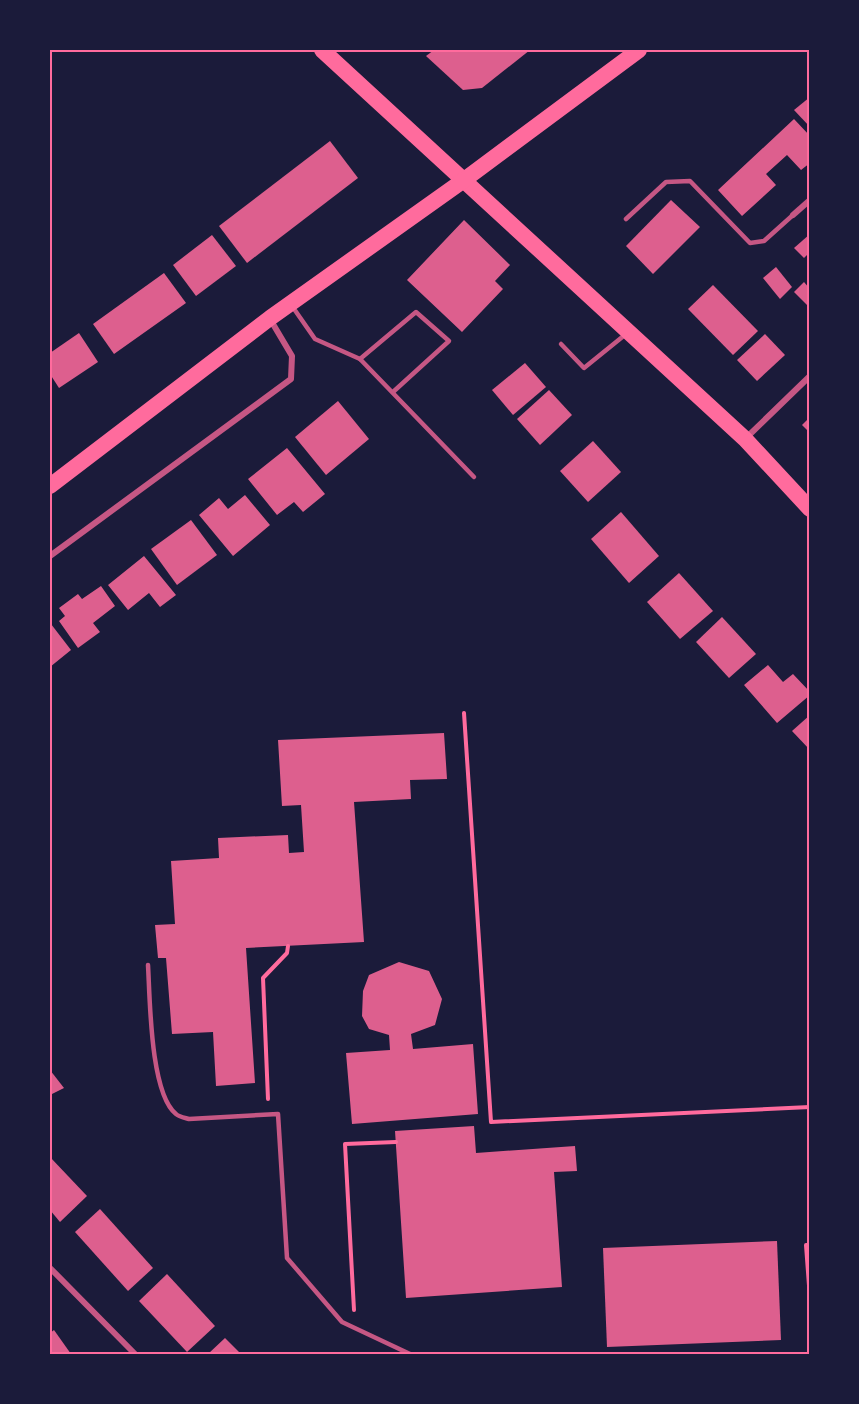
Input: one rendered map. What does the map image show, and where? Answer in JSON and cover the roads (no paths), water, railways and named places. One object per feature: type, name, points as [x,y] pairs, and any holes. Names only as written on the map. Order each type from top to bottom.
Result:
[{"type":"highway","points":[[322,50],[745,439],[810,509]]},
{"type":"highway","points":[[50,486],[290,303],[464,180],[639,50]]},
{"type":"street","points":[[793,215],[810,200]]},
{"type":"street","points":[[50,556],[291,379],[292,356],[270,318]]},
{"type":"street","points":[[745,439],[810,376]]},
{"type":"street","points":[[50,1268],[135,1354]]},
{"type":"lane","points":[[626,219],[666,182],[690,181],[750,243],[764,242],[793,215]]},
{"type":"lane","points":[[290,303],[315,339],[360,359],[474,477]]},
{"type":"lane","points":[[360,359],[416,312],[448,341],[393,392]]},
{"type":"lane","points":[[561,344],[584,368],[628,332]]},
{"type":"lane","points":[[148,965],[155,1062],[164,1097],[177,1114],[189,1119],[278,1114],[286,1258],[342,1322],[410,1354]]}]
